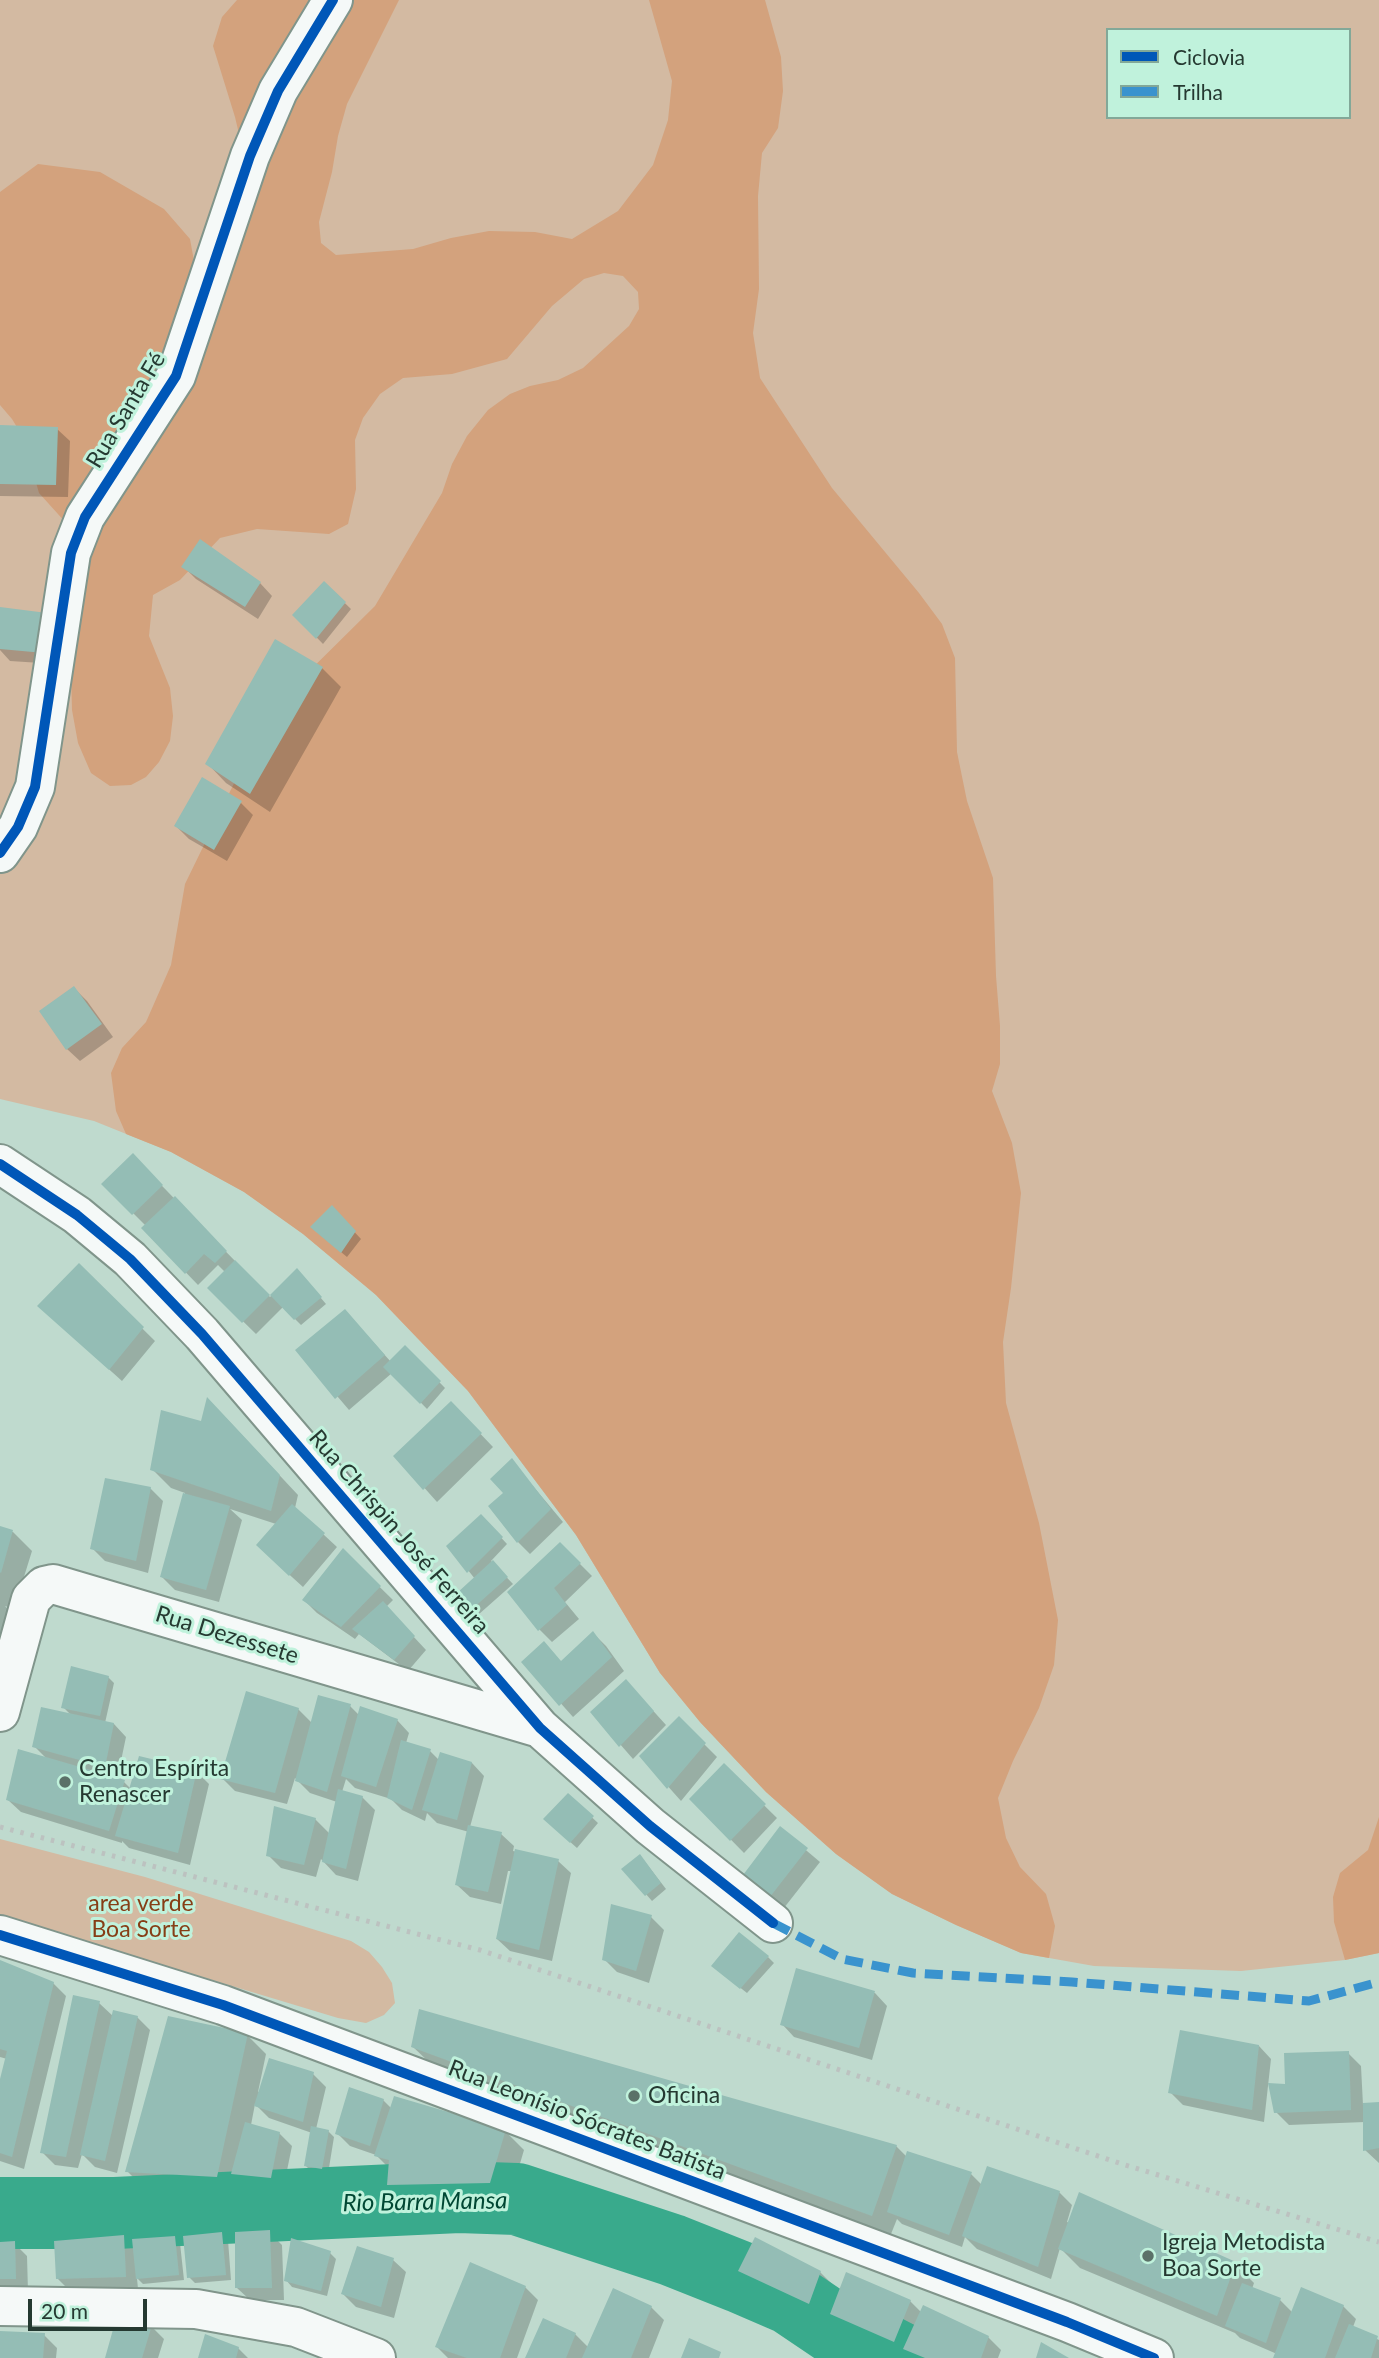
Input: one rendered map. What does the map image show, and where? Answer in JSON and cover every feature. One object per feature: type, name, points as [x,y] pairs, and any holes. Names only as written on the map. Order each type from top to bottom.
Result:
[{"type":"street","name":"Rua Santa Fé","points":[[0,853],[18,827],[35,788],[71,553],[85,517],[176,376],[250,156],[278,91],[333,0]]},
{"type":"street","name":"Rua Chrispin José Ferreira","points":[[0,1164],[77,1215],[130,1259],[202,1334],[540,1728],[650,1826],[774,1923]]},
{"type":"street","name":"Rua Dezessete","points":[[0,1712],[31,1599],[44,1586],[53,1584],[540,1728]]},
{"type":"street","points":[[431,1695],[465,1641]]},
{"type":"street","name":"Rua Leonísio Sócrates Batista","points":[[0,1935],[223,2005],[1067,2322],[1154,2358]]},
{"type":"street","points":[[0,2306],[196,2309],[296,2328],[376,2358]]},
{"type":"green space","points":[[0,0],[1379,0],[1379,1953],[1345,1960],[1241,1971],[1094,1966],[1021,1953],[892,1894],[836,1854],[766,1792],[700,1722],[660,1673],[576,1535],[468,1391],[376,1295],[303,1234],[244,1192],[171,1152],[94,1121],[0,1099]]},
{"type":"green space","name":"area verde Boa Sorte","points":[[0,1839],[145,1877],[351,1941],[369,1952],[382,1967],[392,1983],[395,2003],[384,2015],[366,2023],[338,2018],[0,1916]]},
{"type":"shaded area","points":[[237,0],[399,0],[347,104],[338,136],[319,222],[321,243],[336,255],[413,249],[489,231],[535,232],[572,239],[618,211],[653,165],[668,120],[672,81],[649,0],[765,0],[781,57],[783,91],[778,128],[762,153],[758,196],[759,289],[753,333],[760,378],[832,488],[942,624],[955,658],[957,752],[967,801],[993,878],[1000,1064],[992,1091],[1012,1143],[1021,1193],[1003,1342],[1006,1403],[1039,1523],[1058,1620],[1054,1665],[1039,1708],[998,1798],[1006,1838],[1020,1867],[1046,1894],[1055,1926],[1049,1958],[1021,1953],[892,1894],[836,1854],[766,1792],[700,1722],[660,1673],[576,1535],[468,1391],[376,1295],[303,1234],[244,1192],[171,1152],[126,1134],[116,1111],[111,1073],[122,1048],[146,1022],[171,965],[185,884],[240,771],[282,698],[375,606],[442,493],[452,464],[467,436],[488,410],[510,394],[558,380],[583,368],[629,326],[639,309],[638,292],[623,276],[604,273],[584,279],[552,306],[507,359],[452,374],[403,378],[380,394],[363,418],[355,440],[356,489],[348,524],[329,534],[257,529],[220,538],[180,580],[153,595],[149,636],[170,688],[173,716],[170,741],[159,762],[146,777],[131,785],[110,786],[91,773],[78,743],[72,710],[67,524],[39,493],[23,437],[0,405],[0,192],[38,164],[100,172],[164,209],[190,239],[196,272],[251,185],[235,117],[213,46],[222,17]]},
{"type":"shaded area","points":[[1379,1817],[1379,1953],[1345,1960],[1334,1922],[1333,1897],[1340,1873],[1368,1850]]},
{"type":"building","points":[[0,425],[58,427],[56,485],[0,484]]},
{"type":"building","points":[[200,539],[261,582],[245,607],[181,567]]},
{"type":"building","points":[[324,581],[346,602],[316,639],[292,615]]},
{"type":"building","points":[[0,607],[47,613],[44,653],[0,649]]},
{"type":"building","points":[[275,639],[323,667],[250,794],[205,764]]},
{"type":"building","points":[[202,777],[242,801],[214,850],[174,826]]},
{"type":"building","points":[[74,986],[102,1024],[66,1050],[39,1011]]},
{"type":"building","points":[[133,1153],[163,1185],[132,1215],[101,1184]]},
{"type":"building","points":[[175,1196],[227,1251],[215,1263],[204,1254],[185,1274],[141,1228]]},
{"type":"building","points":[[332,1205],[356,1231],[341,1253],[310,1227]]},
{"type":"building","points":[[235,1260],[270,1295],[242,1323],[207,1288]]},
{"type":"building","points":[[79,1263],[144,1327],[109,1370],[37,1306]]},
{"type":"building","points":[[297,1268],[322,1297],[294,1320],[270,1295]]},
{"type":"building","points":[[345,1309],[385,1355],[335,1399],[295,1350]]},
{"type":"building","points":[[405,1345],[441,1381],[420,1404],[383,1367]]},
{"type":"building","points":[[207,1397],[280,1475],[271,1511],[150,1470],[161,1410],[201,1421]]},
{"type":"building","points":[[451,1401],[482,1433],[423,1490],[393,1456]]},
{"type":"building","points":[[512,1458],[551,1509],[517,1543],[488,1506],[503,1493],[490,1479]]},
{"type":"building","points":[[105,1478],[151,1487],[136,1561],[90,1549]]},
{"type":"building","points":[[183,1493],[230,1506],[206,1590],[160,1577]]},
{"type":"building","points":[[292,1504],[325,1533],[289,1576],[256,1545]]},
{"type":"building","points":[[481,1514],[503,1537],[467,1573],[446,1546]]},
{"type":"building","points":[[0,1526],[13,1530],[1,1573],[0,1572]]},
{"type":"building","points":[[560,1542],[581,1563],[554,1588],[567,1605],[538,1631],[507,1592]]},
{"type":"building","points":[[343,1548],[381,1586],[341,1627],[302,1600]]},
{"type":"building","points":[[493,1560],[508,1577],[471,1610],[457,1593]]},
{"type":"building","points":[[383,1601],[415,1636],[394,1660],[352,1629]]},
{"type":"building","points":[[593,1631],[612,1657],[559,1706],[521,1662],[544,1641],[561,1661]]},
{"type":"building","points":[[71,1666],[109,1676],[100,1716],[61,1708]]},
{"type":"building","points":[[626,1679],[654,1711],[619,1747],[590,1712]]},
{"type":"building","points":[[246,1691],[299,1708],[275,1793],[220,1779]]},
{"type":"building","points":[[318,1695],[351,1704],[327,1792],[295,1781]]},
{"type":"building","points":[[360,1706],[398,1719],[376,1787],[341,1776]]},
{"type":"building","points":[[41,1707],[114,1723],[105,1767],[32,1747]]},
{"type":"building","points":[[679,1716],[706,1743],[667,1789],[639,1756]]},
{"type":"building","points":[[401,1740],[431,1749],[412,1810],[387,1798]]},
{"type":"building","points":[[18,1749],[125,1780],[109,1831],[6,1800]]},
{"type":"building","points":[[440,1752],[472,1762],[457,1820],[422,1810]]},
{"type":"building","points":[[139,1756],[197,1770],[178,1853],[115,1836]]},
{"type":"building","points":[[724,1763],[766,1804],[730,1841],[689,1799]]},
{"type":"building","points":[[338,1789],[363,1796],[346,1869],[322,1862]]},
{"type":"building","points":[[568,1793],[594,1816],[570,1843],[543,1819]]},
{"type":"building","points":[[274,1806],[316,1818],[304,1865],[266,1856]]},
{"type":"building","points":[[468,1825],[502,1832],[488,1892],[455,1885]]},
{"type":"building","points":[[780,1826],[808,1848],[766,1902],[740,1879]]},
{"type":"building","points":[[515,1849],[559,1859],[539,1950],[496,1939]]},
{"type":"building","points":[[640,1854],[661,1883],[645,1896],[621,1869]]},
{"type":"building","points":[[611,1904],[652,1915],[636,1971],[602,1960]]},
{"type":"building","points":[[739,1932],[769,1956],[740,1989],[711,1966]]},
{"type":"building","points":[[0,1960],[54,1982],[12,2157],[0,2153],[0,2079],[7,2051],[0,2049]]},
{"type":"building","points":[[796,1968],[875,1991],[859,2048],[780,2025]]},
{"type":"building","points":[[73,1995],[100,2001],[66,2157],[40,2153]]},
{"type":"building","name":"Oficina","points":[[419,2009],[897,2145],[872,2216],[411,2047]]},
{"type":"building","points":[[113,2010],[138,2016],[105,2161],[80,2155]]},
{"type":"building","points":[[168,2016],[248,2033],[217,2177],[125,2172]]},
{"type":"building","points":[[1180,2030],[1259,2045],[1252,2110],[1168,2093]]},
{"type":"building","points":[[1349,2051],[1351,2110],[1274,2113],[1268,2083],[1285,2084],[1284,2053]]},
{"type":"building","points":[[269,2058],[314,2072],[303,2122],[254,2106]]},
{"type":"building","points":[[349,2087],[384,2099],[370,2146],[335,2134]]},
{"type":"building","points":[[394,2096],[506,2129],[490,2183],[387,2185],[389,2160],[374,2156]]},
{"type":"building","points":[[1379,2102],[1379,2148],[1363,2151],[1363,2103]]},
{"type":"building","points":[[245,2122],[280,2132],[271,2178],[231,2174]]},
{"type":"building","points":[[311,2126],[329,2130],[322,2169],[304,2166]]},
{"type":"building","points":[[907,2151],[972,2172],[949,2235],[887,2212]]},
{"type":"building","points":[[987,2166],[1060,2191],[1038,2267],[962,2236]]},
{"type":"building","name":"Igreja Metodista Boa Sorte","points":[[1079,2192],[1236,2262],[1217,2316],[1058,2249]]},
{"type":"building","points":[[270,2230],[272,2288],[235,2288],[235,2232]]},
{"type":"building","points":[[222,2232],[226,2275],[187,2278],[183,2236]]},
{"type":"building","points":[[124,2235],[126,2277],[56,2279],[54,2241]]},
{"type":"building","points":[[175,2236],[179,2275],[136,2279],[132,2239]]},
{"type":"building","points":[[755,2237],[821,2271],[809,2304],[738,2271]]},
{"type":"building","points":[[291,2238],[331,2251],[321,2291],[284,2281]]},
{"type":"building","points":[[15,2241],[16,2279],[0,2279],[0,2242]]},
{"type":"building","points":[[357,2246],[394,2258],[381,2307],[341,2294]]},
{"type":"building","points":[[470,2262],[526,2286],[500,2358],[467,2358],[435,2347]]},
{"type":"building","points":[[846,2272],[911,2300],[894,2342],[830,2314]]},
{"type":"building","points":[[1242,2283],[1281,2298],[1266,2343],[1225,2326]]},
{"type":"building","points":[[1301,2287],[1344,2305],[1325,2358],[1273,2358]]},
{"type":"building","points":[[613,2288],[652,2306],[631,2358],[582,2358]]},
{"type":"building","points":[[923,2305],[989,2336],[981,2358],[925,2358],[903,2349]]},
{"type":"building","points":[[543,2318],[576,2333],[566,2358],[525,2358]]},
{"type":"building","points":[[1349,2324],[1378,2336],[1371,2358],[1335,2358]]},
{"type":"building","points":[[152,2325],[142,2358],[105,2358],[114,2326]]},
{"type":"building","points":[[0,2331],[45,2333],[43,2358],[0,2358]]},
{"type":"building","points":[[205,2334],[239,2347],[236,2358],[198,2358]]},
{"type":"building","points":[[689,2338],[721,2352],[719,2358],[681,2358]]},
{"type":"building","points":[[1041,2342],[1069,2358],[1036,2358]]},
{"type":"waterway","name":"Rio Barra Mansa","points":[[0,2213],[115,2213],[459,2197],[517,2199],[672,2250],[740,2277],[791,2299],[834,2328],[900,2358]]},
{"type":"railway","points":[[0,1827],[480,1950],[1122,2164],[1379,2242]]},
{"type":"marked path","points":[[773,1923],[842,1959],[913,1973],[1072,1982],[1309,2001],[1379,1982]]},
{"type":"cycle path","points":[[0,853],[18,827],[35,787],[71,553],[85,517],[176,376],[250,156],[278,91],[333,0]]},
{"type":"cycle path","points":[[0,1164],[77,1215],[130,1259],[202,1334],[540,1728],[650,1826],[773,1923]]},
{"type":"cycle path","points":[[0,1935],[223,2005],[1067,2322],[1154,2358]]},
{"type":"place","name":"Centro Espírita Renascer","points":[[65,1782]]},
{"type":"place","name":"Oficina","points":[[634,2096]]},
{"type":"place","name":"Igreja Metodista Boa Sorte","points":[[1148,2256]]}]
